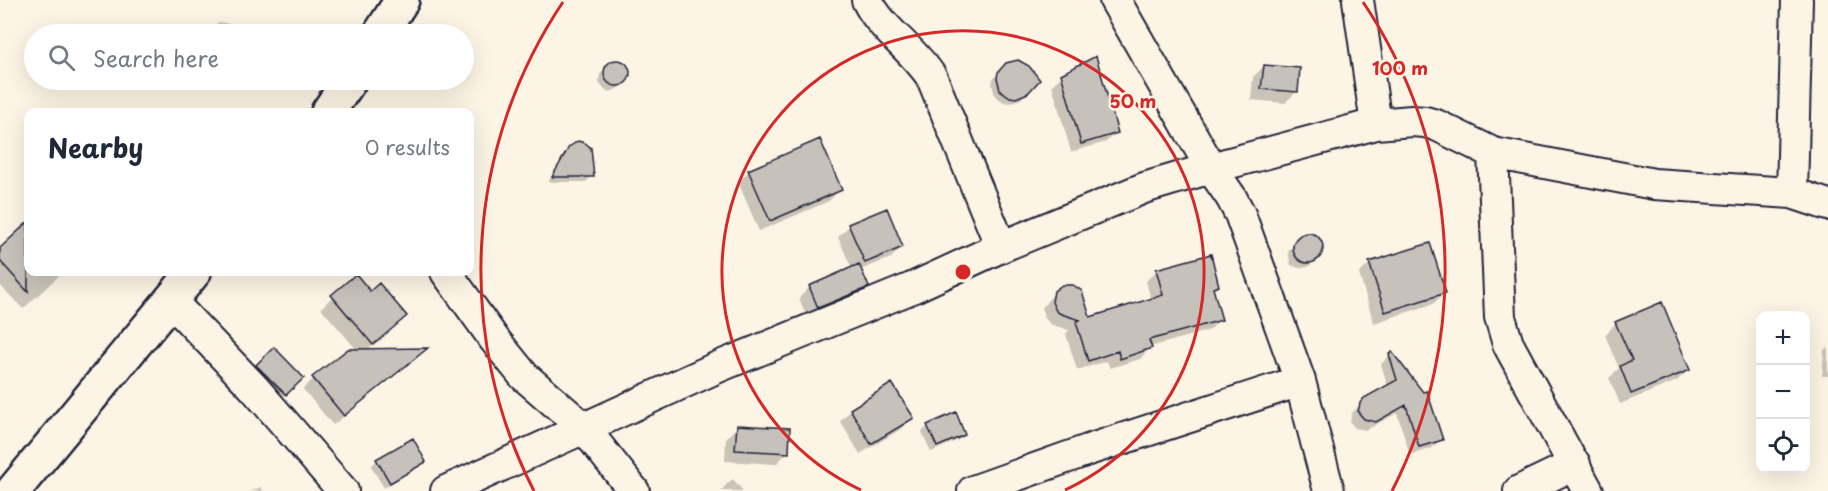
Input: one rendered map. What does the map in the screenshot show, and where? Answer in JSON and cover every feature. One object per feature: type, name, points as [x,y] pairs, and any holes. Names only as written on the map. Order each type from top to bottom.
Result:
[{"type":"street","points":[[386,24],[402,0]]},
{"type":"street","points":[[867,0],[873,12],[923,63],[932,78],[1001,247]]},
{"type":"street","points":[[1115,0],[1211,168],[1240,214],[1300,381],[1329,491]]},
{"type":"street","points":[[1358,0],[1376,124]]},
{"type":"street","points":[[1792,193],[1797,0]]},
{"type":"street","points":[[332,108],[344,90]]},
{"type":"street","points":[[446,491],[718,367],[912,288],[1001,247],[1144,188],[1376,124],[1425,122],[1436,125],[1493,153],[1654,184],[1792,193],[1828,205]]},
{"type":"street","points":[[1493,153],[1500,317],[1508,344],[1588,491]]},
{"type":"street","points":[[13,491],[191,276]]},
{"type":"street","points":[[449,276],[494,339],[525,376],[584,428],[634,491]]},
{"type":"street","points":[[170,300],[255,389],[343,491]]},
{"type":"street","points":[[973,491],[1088,450],[1300,381]]},
{"type":"street","points":[[1519,491],[1575,464]]},
{"type":"building","points":[[1096,56],[1118,133],[1081,144],[1061,74]]},
{"type":"building","points":[[617,60],[626,64],[630,73],[626,82],[617,86],[608,82],[604,73],[608,64]]},
{"type":"building","points":[[1018,60],[1029,66],[1040,80],[1028,93],[1016,98],[1000,90],[997,78],[998,72],[1006,63]]},
{"type":"building","points":[[1264,65],[1300,68],[1298,92],[1261,89]]},
{"type":"building","points":[[820,139],[842,190],[770,221],[748,170]]},
{"type":"building","points":[[578,141],[591,148],[594,177],[552,177],[569,147]]},
{"type":"building","points":[[887,208],[903,247],[865,263],[848,224]]},
{"type":"building","points":[[24,226],[24,276],[28,276],[28,292],[0,261],[0,248]]},
{"type":"building","points":[[1308,233],[1319,237],[1323,248],[1319,259],[1308,263],[1297,259],[1293,248],[1297,237]]},
{"type":"building","points":[[1430,243],[1446,293],[1385,312],[1369,262]]},
{"type":"building","points":[[1211,254],[1219,286],[1213,288],[1222,320],[1149,340],[1152,348],[1120,359],[1118,351],[1088,361],[1076,322],[1080,320],[1056,311],[1052,302],[1054,291],[1062,285],[1073,285],[1082,291],[1090,317],[1163,295],[1156,269]]},
{"type":"building","points":[[859,264],[869,287],[818,308],[809,286]]},
{"type":"building","points":[[354,276],[358,276],[370,291],[379,283],[407,316],[373,345],[331,295]]},
{"type":"building","points":[[1662,302],[1690,370],[1631,394],[1620,366],[1632,360],[1615,322]]},
{"type":"building","points":[[274,347],[304,378],[286,395],[256,365]]},
{"type":"building","points":[[428,348],[344,416],[312,377],[348,349]]},
{"type":"building","points":[[1392,352],[1423,392],[1427,391],[1443,440],[1419,447],[1406,405],[1376,422],[1364,419],[1358,412],[1364,398],[1397,380],[1389,354]]},
{"type":"building","points":[[892,383],[914,418],[871,444],[850,409]]},
{"type":"building","points":[[956,412],[965,435],[937,447],[927,425]]},
{"type":"building","points":[[737,425],[790,428],[789,453],[735,450]]},
{"type":"building","points":[[413,438],[426,462],[390,483],[376,459]]}]
